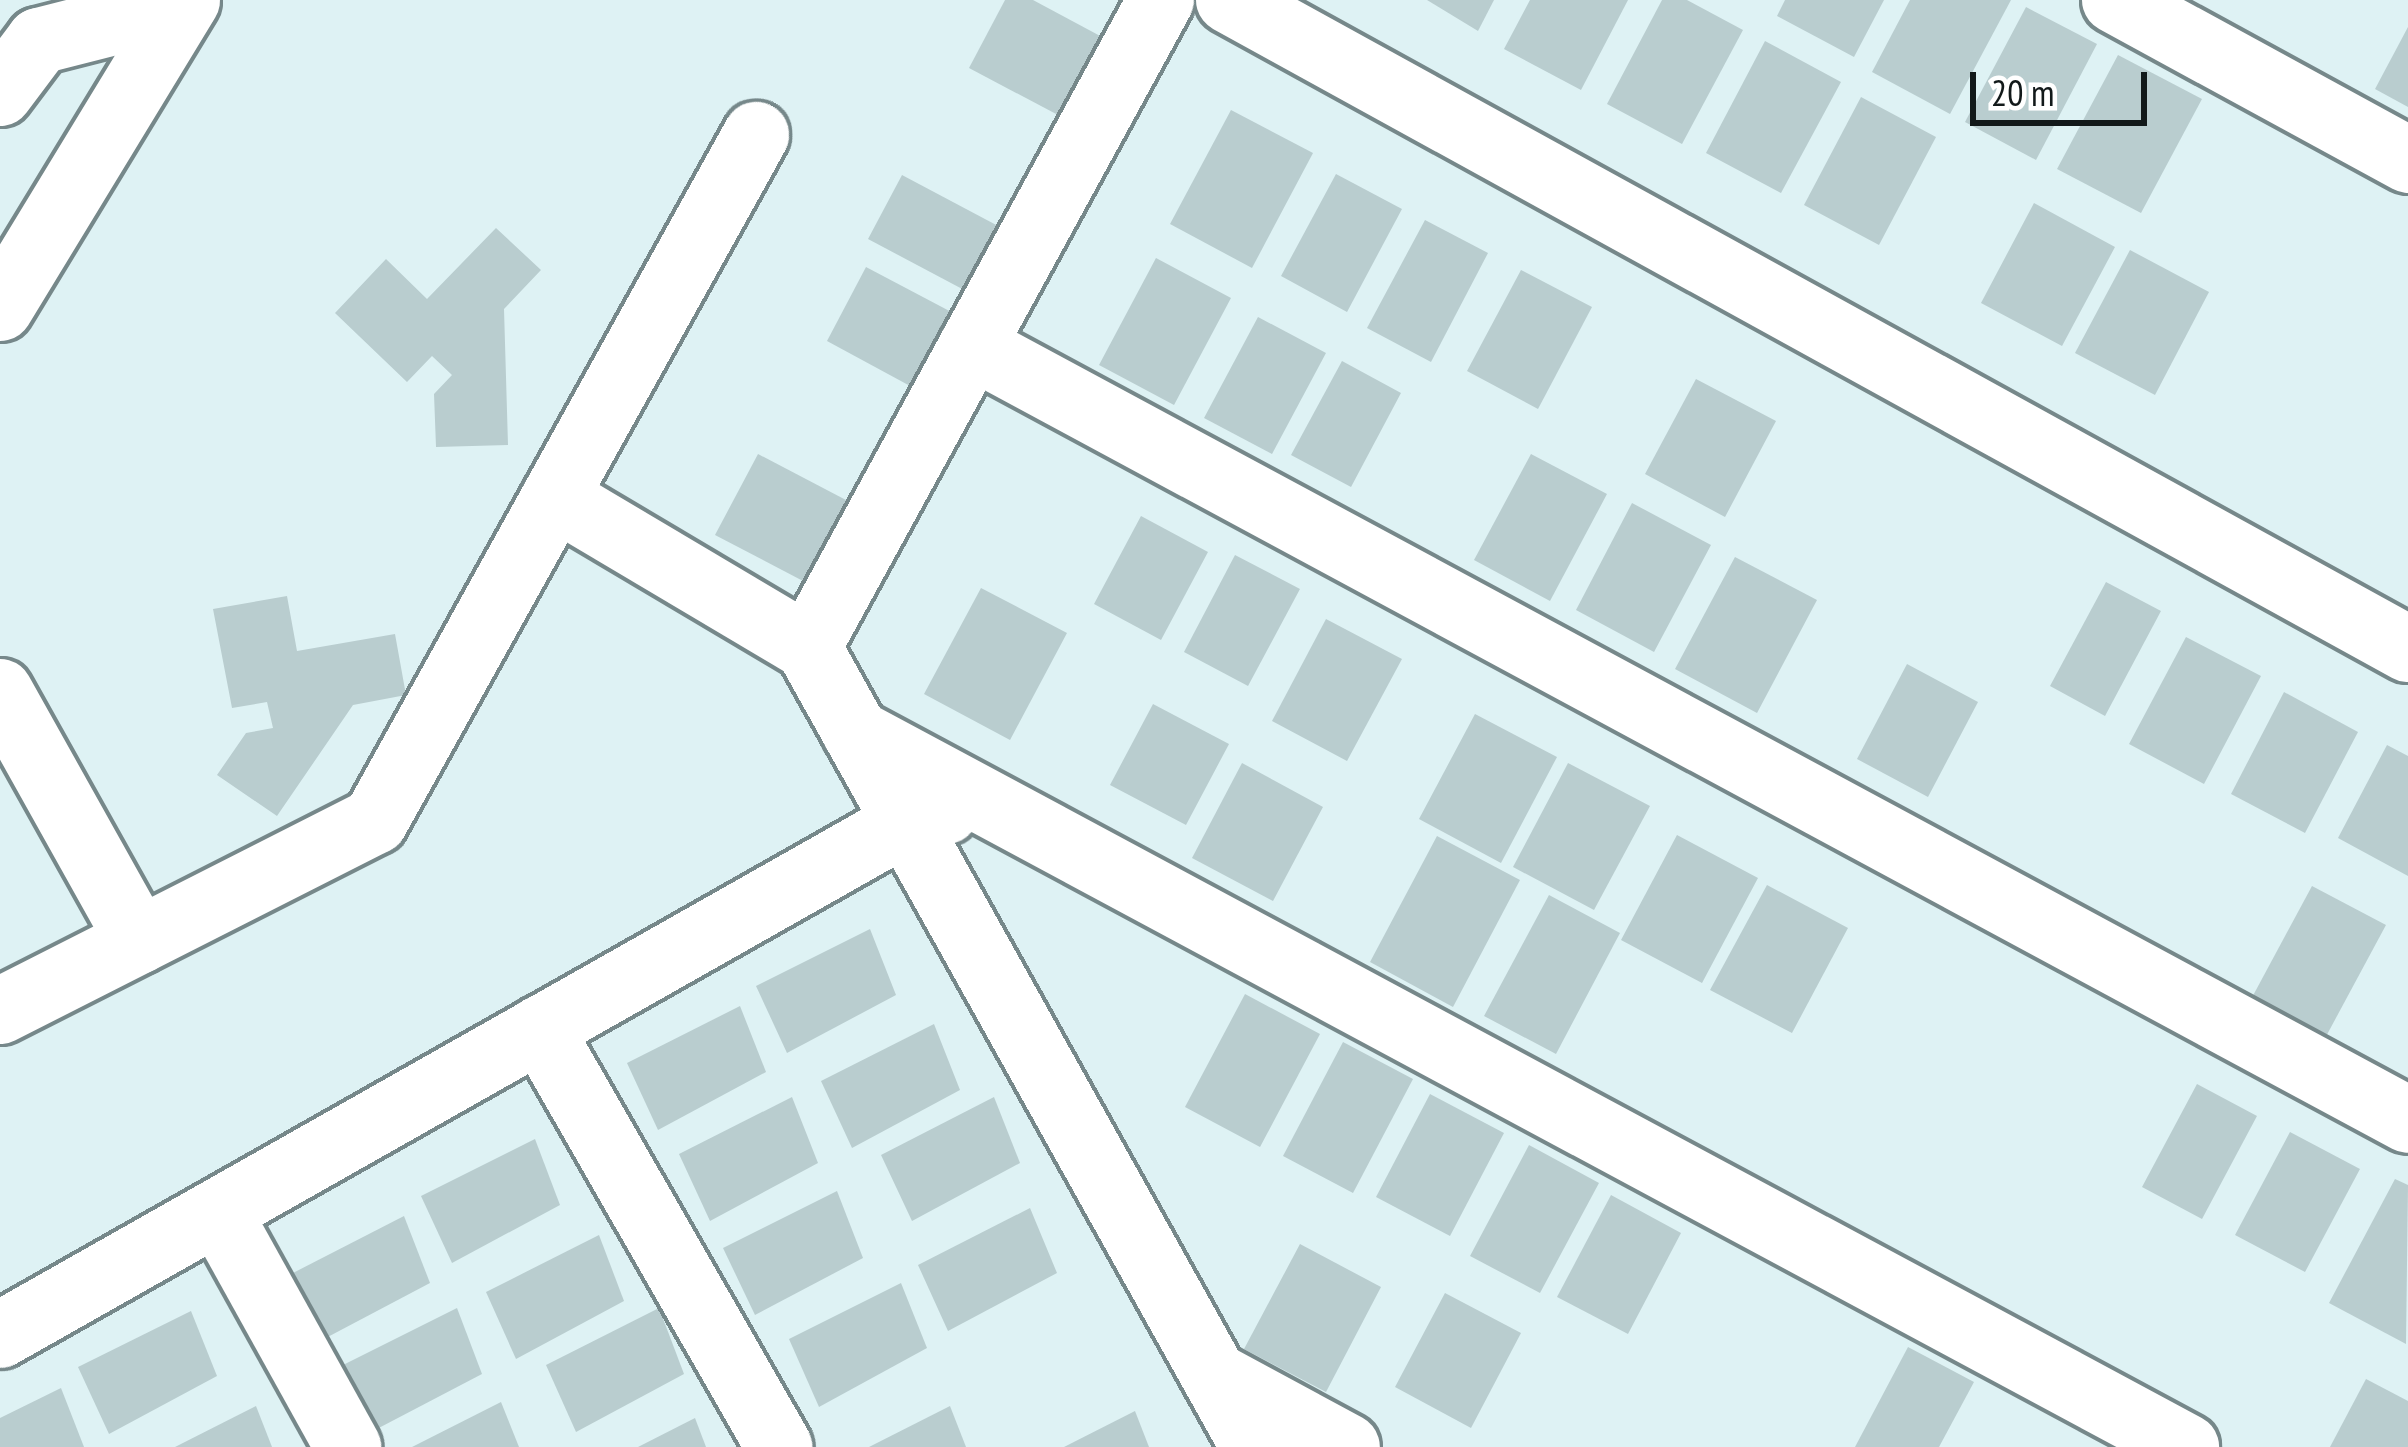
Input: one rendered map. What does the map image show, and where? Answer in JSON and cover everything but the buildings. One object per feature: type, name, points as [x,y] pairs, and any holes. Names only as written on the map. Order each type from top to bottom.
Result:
[{"type":"street","points":[[808,647],[1161,0]]},
{"type":"street","points":[[1229,0],[2408,649]]},
{"type":"street","points":[[2115,0],[2408,160]]},
{"type":"street","points":[[0,93],[39,41],[186,2]]},
{"type":"street","points":[[0,308],[186,2]]},
{"type":"street","points":[[0,1011],[375,820],[756,134]]},
{"type":"street","points":[[972,346],[2408,1120]]},
{"type":"street","points":[[555,496],[808,647],[1254,1447]]},
{"type":"street","points":[[0,692],[139,941]]},
{"type":"street","points":[[854,732],[2186,1447]]},
{"type":"street","points":[[0,1335],[905,823],[984,801]]},
{"type":"street","points":[[540,1029],[779,1447]]},
{"type":"street","points":[[218,1212],[348,1447]]},
{"type":"street","points":[[1214,1375],[1347,1447]]}]
